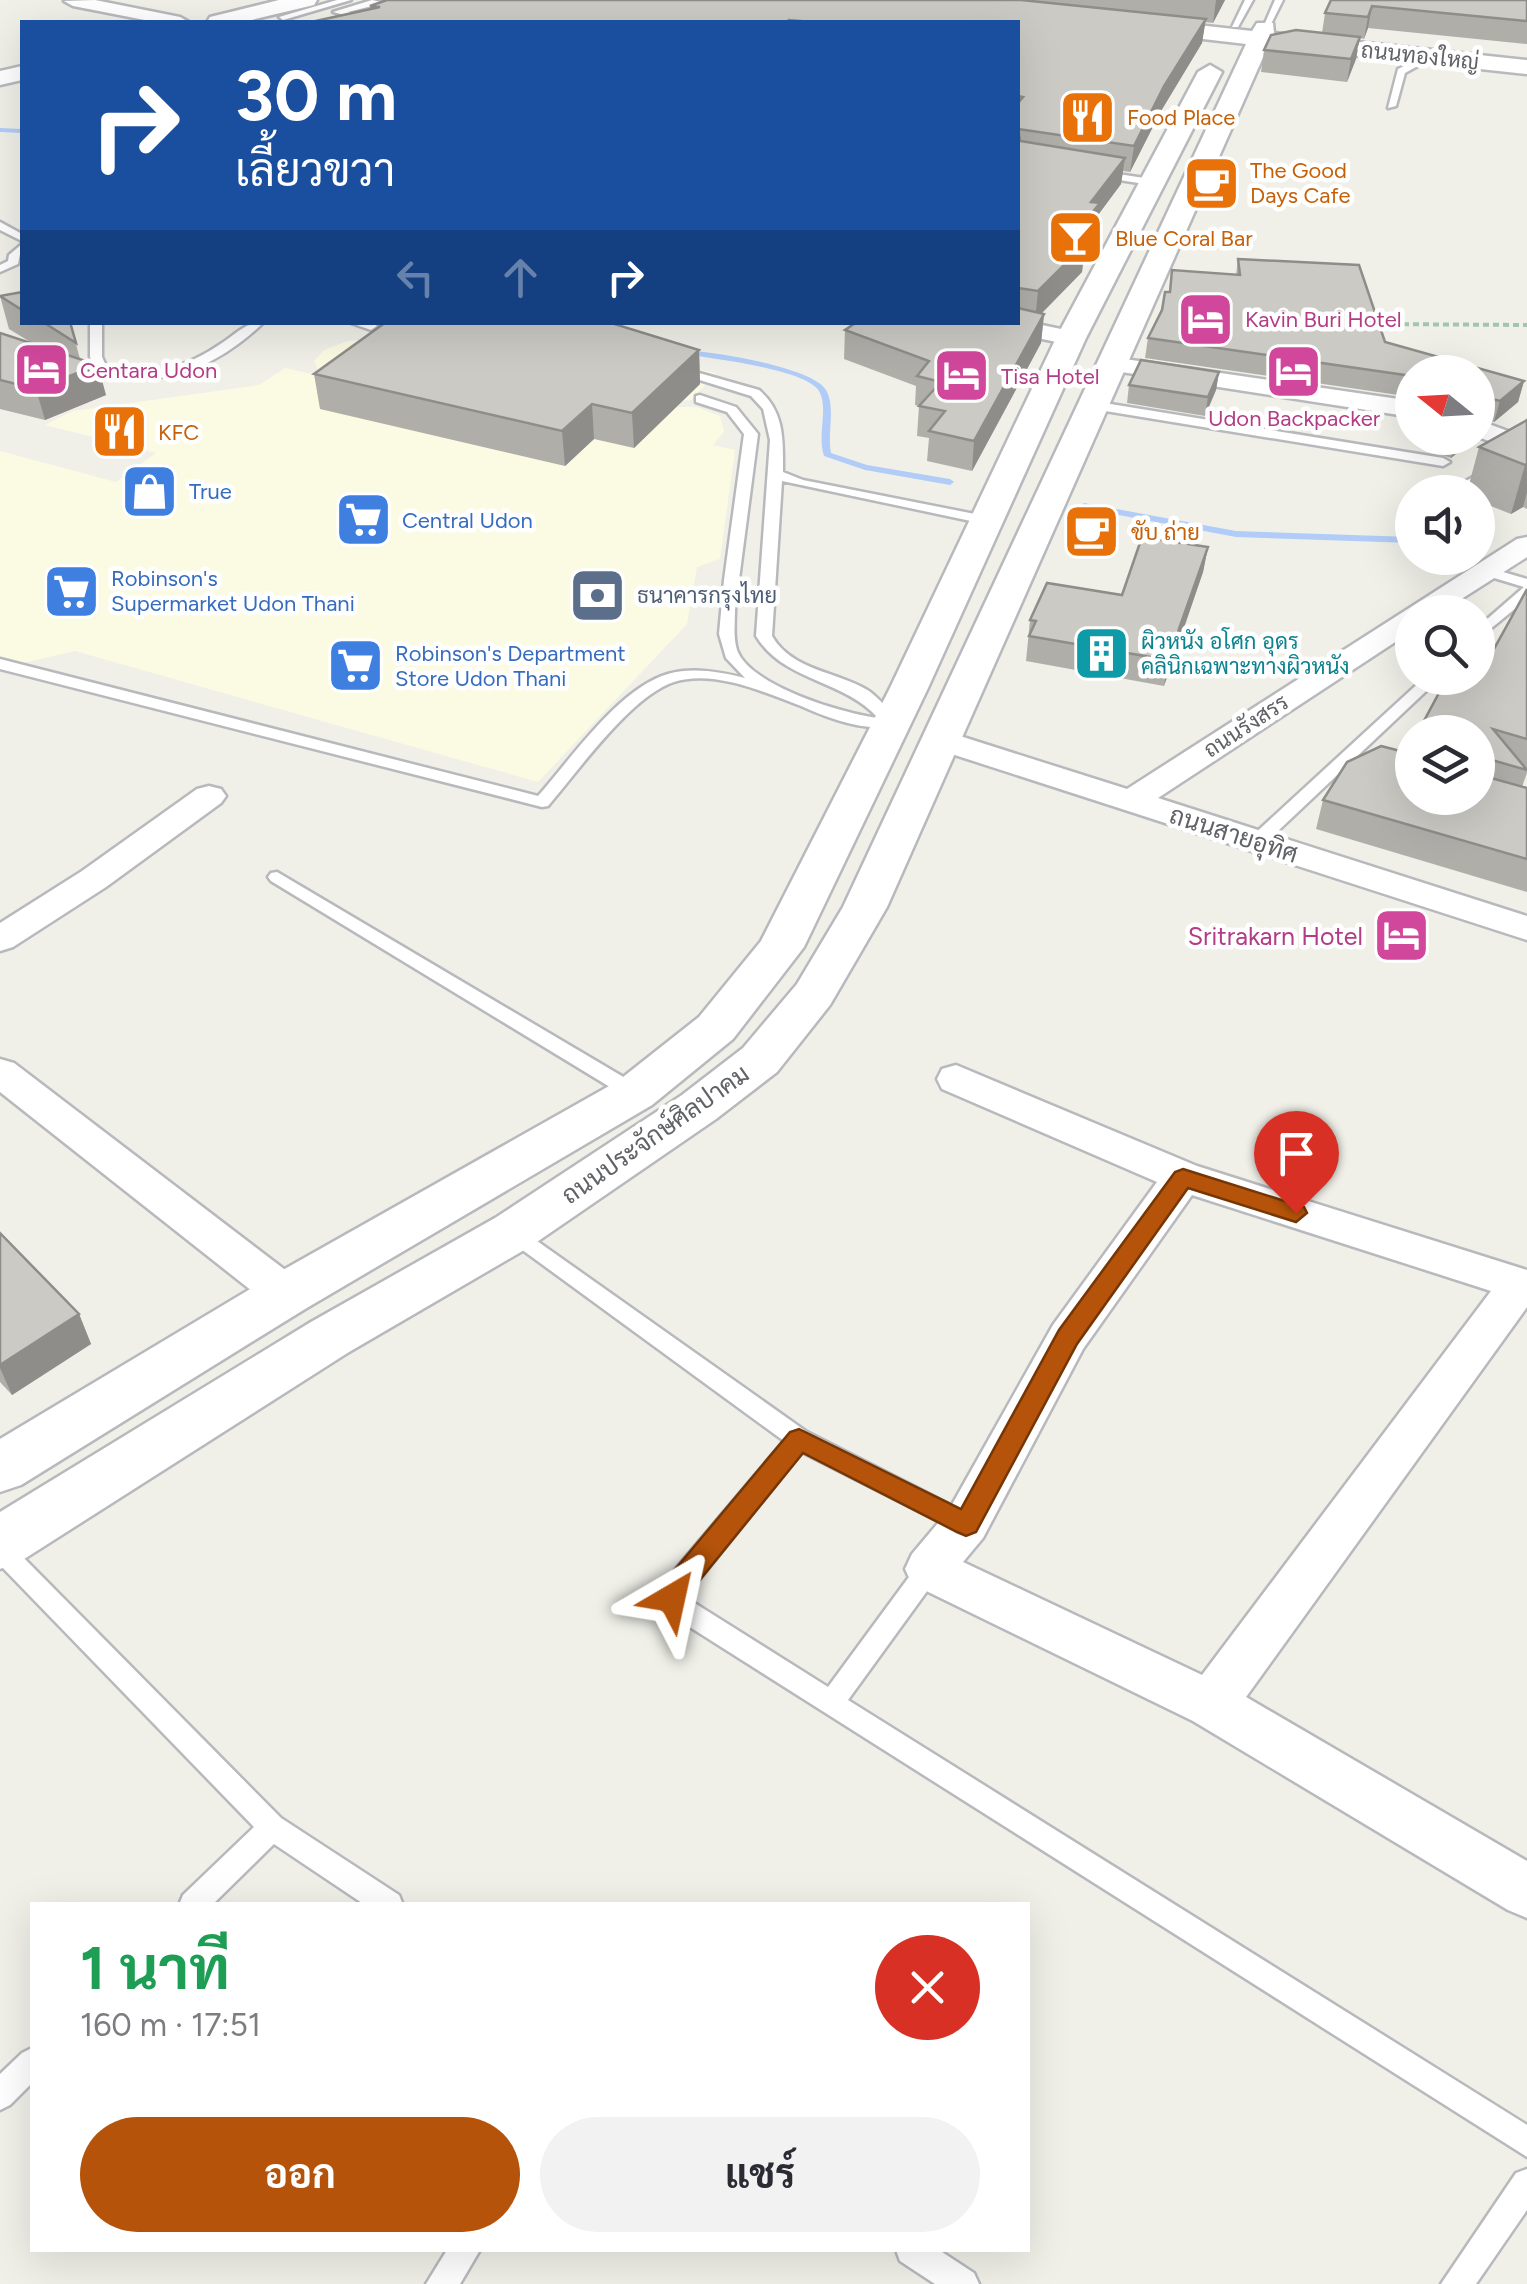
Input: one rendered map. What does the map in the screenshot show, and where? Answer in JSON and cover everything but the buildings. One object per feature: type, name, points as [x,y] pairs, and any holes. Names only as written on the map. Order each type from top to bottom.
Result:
[{"type":"street","points":[[75,0],[170,20]]},
{"type":"street","points":[[226,20],[306,0]]},
{"type":"street","name":"ถนนทองใหญ่","points":[[1119,18],[1527,67]]},
{"type":"street","name":"ถนนประจักษ์ศิลปาคม","points":[[0,1468],[286,1294],[635,1093],[716,1028],[781,947],[892,723],[1072,338],[1233,30]]},
{"type":"street","name":"ถนนทองใหญ่","points":[[1262,34],[1527,55]]},
{"type":"street","name":"ถนนประจักษ์ศิลปาคม","points":[[0,1546],[330,1337],[513,1232],[699,1107],[760,1060],[814,994],[865,908],[1262,34]]},
{"type":"street","points":[[1157,169],[1196,174]]},
{"type":"street","points":[[1007,325],[1072,338],[1115,354],[1395,406]]},
{"type":"street","points":[[1495,435],[1527,449]]},
{"type":"street","points":[[985,520],[1035,530]]},
{"type":"street","points":[[1495,565],[1527,545]]},
{"type":"street","points":[[1449,595],[1480,575]]},
{"type":"street","name":"ถนนรังสรร","points":[[1130,800],[1395,629]]},
{"type":"street","points":[[892,723],[941,740]]},
{"type":"street","name":"ถนนสายอุทิศ","points":[[941,740],[1527,928]]},
{"type":"street","points":[[0,939],[94,879],[210,796]]},
{"type":"street","points":[[0,1072],[286,1294],[330,1337]]},
{"type":"street","points":[[956,1079],[1183,1178],[1524,1285],[1211,1704]]},
{"type":"street","points":[[1183,1178],[1068,1337],[966,1524],[928,1569],[1211,1704],[1527,1891]]},
{"type":"lane","points":[[272,9],[347,0]]},
{"type":"lane","points":[[1233,30],[1248,0]]},
{"type":"lane","points":[[1262,34],[1279,0]]},
{"type":"lane","points":[[373,20],[337,12],[372,3],[410,10]]},
{"type":"lane","points":[[272,9],[305,20]]},
{"type":"lane","points":[[1391,106],[1401,70],[1428,57]]},
{"type":"lane","points":[[1094,173],[1157,169]]},
{"type":"lane","points":[[0,257],[20,267]]},
{"type":"lane","points":[[0,269],[20,267]]},
{"type":"lane","points":[[0,284],[20,267]]},
{"type":"lane","points":[[96,325],[96,357],[102,370],[122,378],[153,379],[188,370],[254,325]]},
{"type":"lane","points":[[367,325],[371,326]]},
{"type":"lane","points":[[668,366],[755,392],[765,399],[775,420],[776,474],[764,636],[777,655],[865,696],[892,723]]},
{"type":"lane","points":[[700,399],[732,408],[752,434],[726,635],[730,652],[741,666],[771,689]]},
{"type":"lane","points":[[1092,405],[1443,462]]},
{"type":"lane","points":[[1482,475],[1527,449]]},
{"type":"lane","points":[[776,474],[800,483],[985,520]]},
{"type":"lane","points":[[1495,575],[1527,587],[1495,618]]},
{"type":"lane","points":[[0,664],[542,802],[648,686],[673,677],[706,675],[771,689],[850,722],[892,723]]},
{"type":"lane","points":[[1257,841],[1355,761],[1416,695]]},
{"type":"lane","points":[[277,877],[635,1093]]},
{"type":"lane","points":[[513,1232],[799,1439],[966,1524]]},
{"type":"lane","points":[[799,1439],[672,1593],[672,1598],[830,1704],[1527,2142]]},
{"type":"lane","points":[[0,1546],[272,1827],[384,1902]]},
{"type":"lane","points":[[830,1704],[928,1569]]},
{"type":"lane","points":[[196,1902],[272,1827]]},
{"type":"lane","points":[[0,2095],[30,2065]]},
{"type":"lane","points":[[1457,2284],[1527,2184]]},
{"type":"lane","points":[[442,2284],[464,2252]]},
{"type":"lane","points":[[914,2252],[963,2284]]},
{"type":"path","points":[[1360,324],[1527,324]]},
{"type":"shaded area","name":"Central Udon","points":[[397,325],[489,325],[716,373],[691,400],[681,401],[677,407],[697,407],[720,416],[724,432],[713,445],[735,450],[720,559],[697,567],[687,624],[538,782],[75,651],[23,663],[0,657],[0,451],[116,482],[156,453],[45,425],[73,411],[259,385],[285,368],[321,376],[314,361],[324,350],[348,341],[372,339]]},
{"type":"waterway","points":[[0,130],[20,131]]},
{"type":"waterway","points":[[686,352],[803,376],[824,392],[827,454],[865,467],[950,482]]},
{"type":"waterway","points":[[1084,506],[1236,534],[1395,539]]},
{"type":"place","name":"Food Place","points":[[1088,117]]},
{"type":"place","name":"The Good Days Cafe","points":[[1211,183]]},
{"type":"place","name":"Blue Coral Bar","points":[[1076,238]]},
{"type":"place","name":"Kavin Buri Hotel","points":[[1206,319]]},
{"type":"place","name":"Centara Udon","points":[[41,370]]},
{"type":"place","name":"Udon Backpacker","points":[[1294,371]]},
{"type":"place","name":"Tisa Hotel","points":[[962,376]]},
{"type":"place","name":"KFC","points":[[119,432]]},
{"type":"place","name":"True","points":[[150,491]]},
{"type":"place","name":"Central Udon","points":[[363,520]]},
{"type":"place","name":"ขับ ถ่าย","points":[[1092,532]]},
{"type":"place","name":"Robinson's Supermarket Udon Thani","points":[[72,591]]},
{"type":"place","name":"ธนาคารกรุงไทย","points":[[598,595]]},
{"type":"place","name":"ผิวหนัง อโศก อุดร คลินิกเฉพาะทางผิวหนัง","points":[[1102,654]]},
{"type":"place","name":"Robinson's Department Store Udon Thani","points":[[356,666]]},
{"type":"place","name":"Sritrakarn Hotel","points":[[1402,936]]},
{"type":"route","points":[[672,1598],[672,1593],[799,1439],[966,1524],[1068,1337],[1183,1178],[1296,1213]]}]
